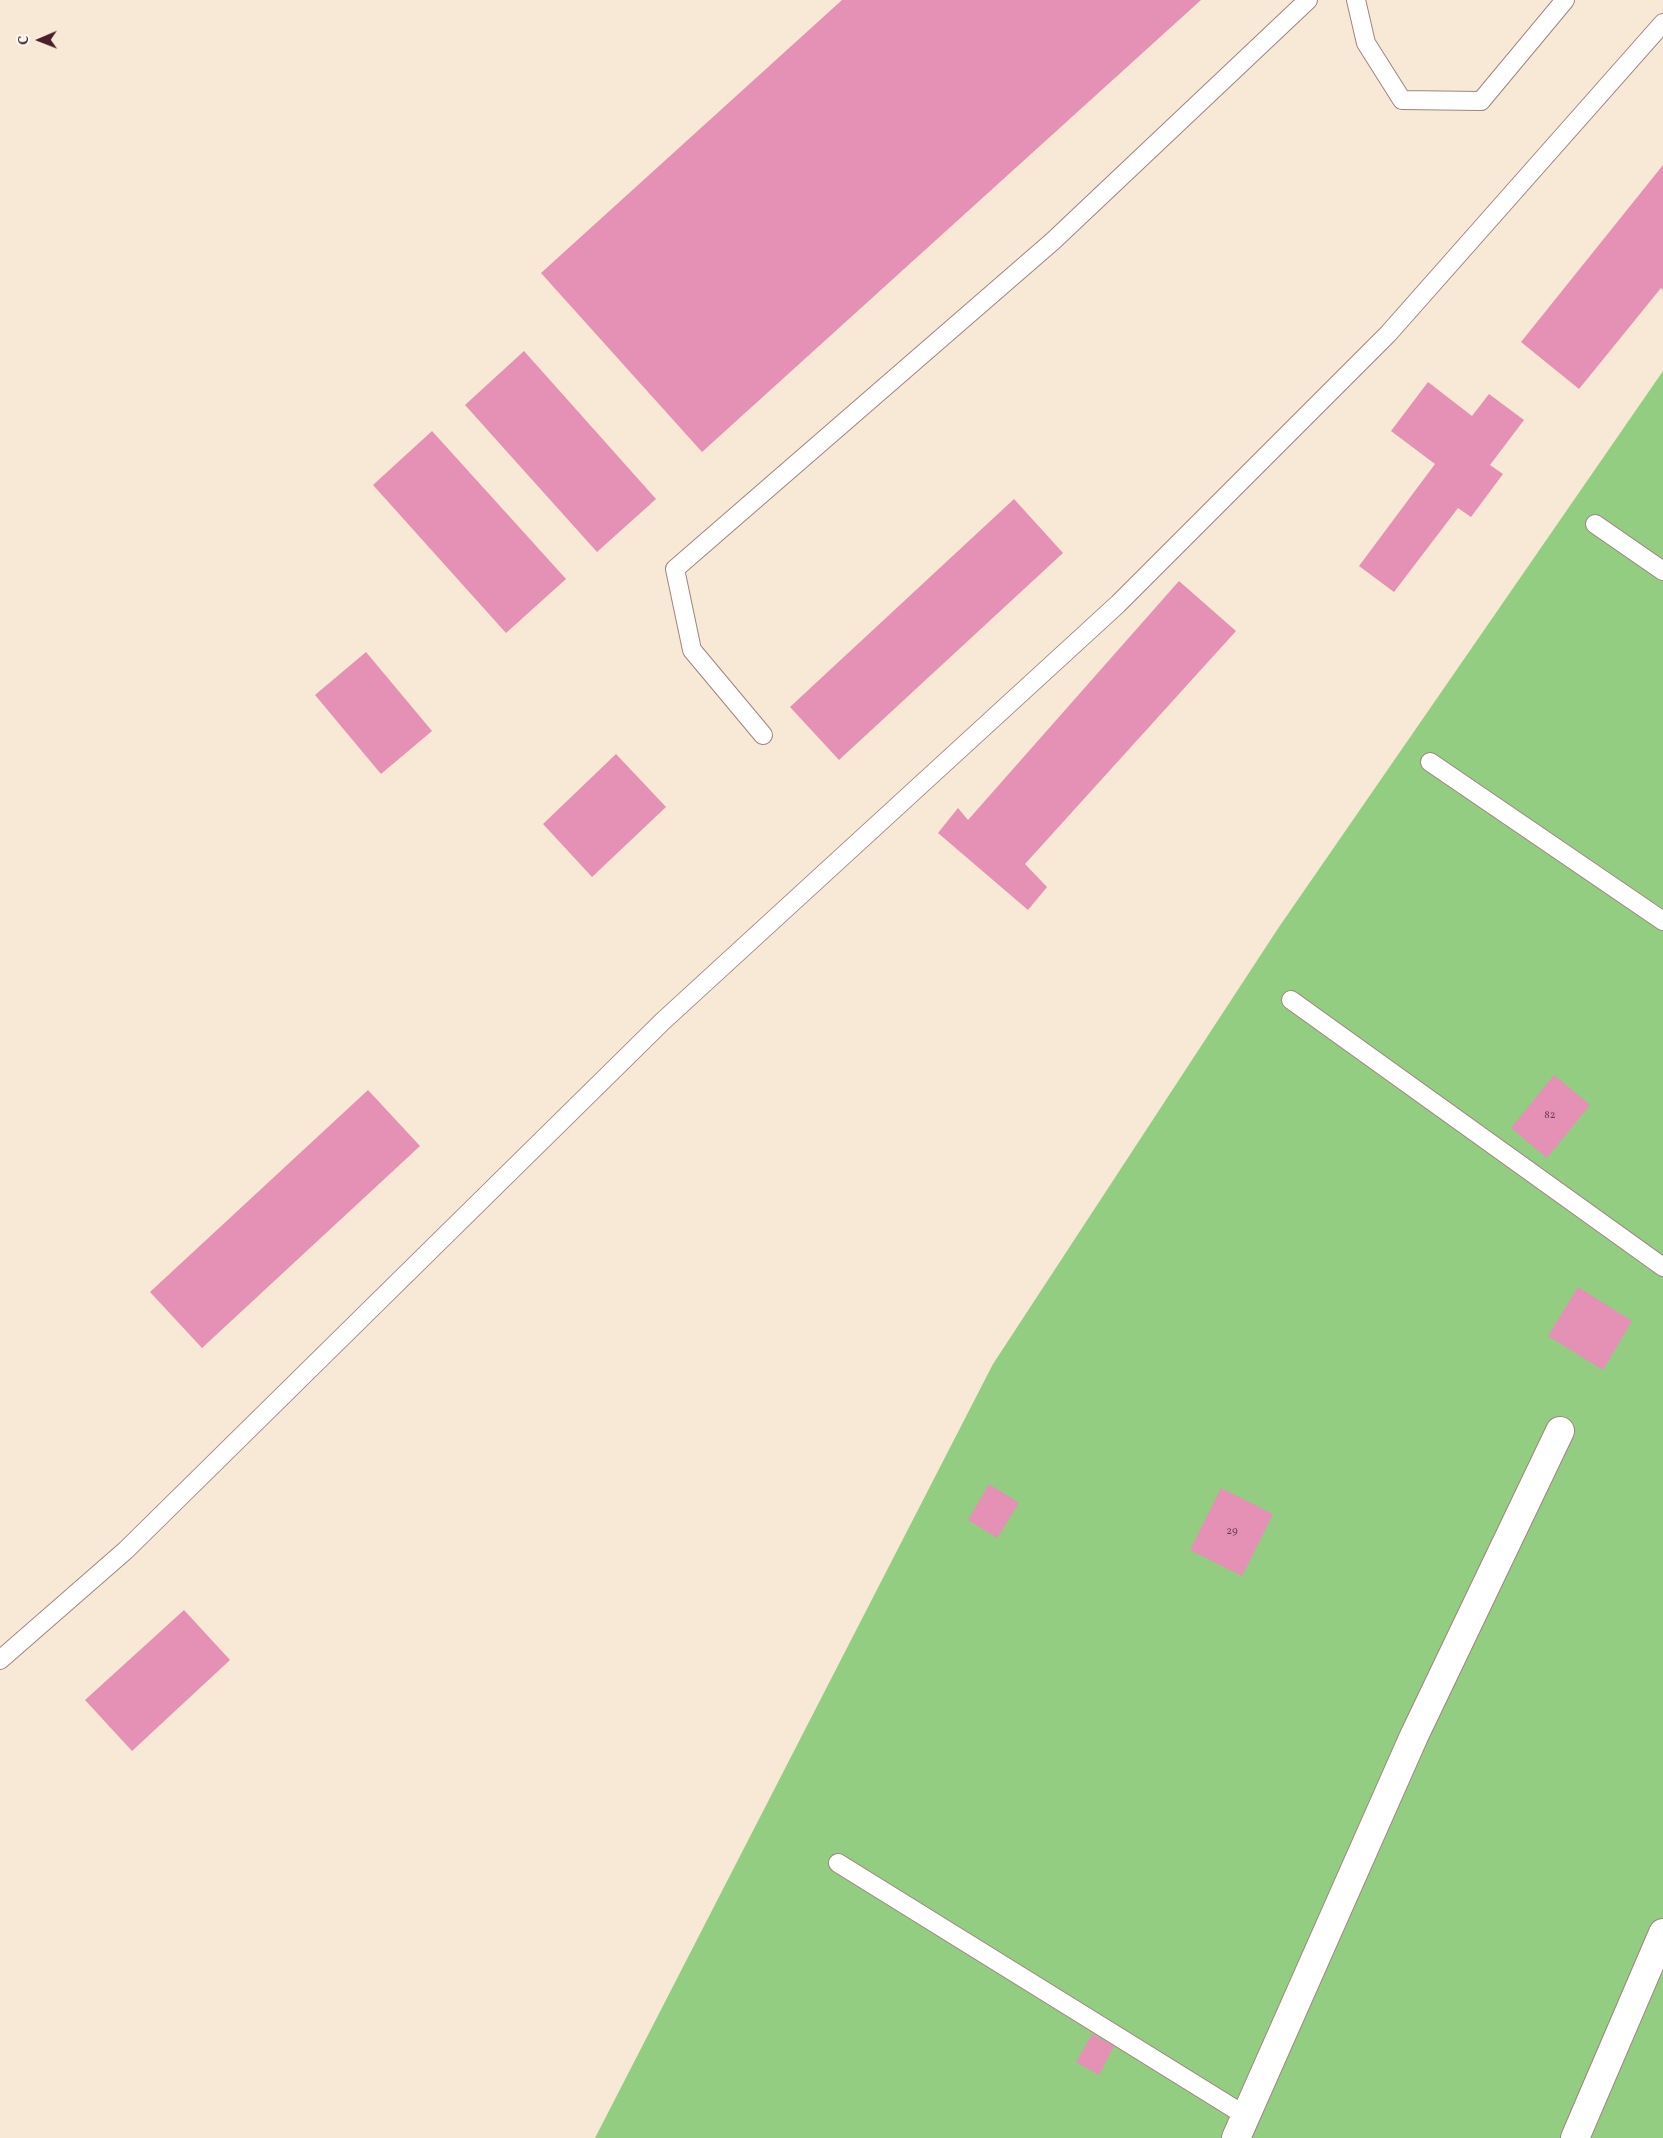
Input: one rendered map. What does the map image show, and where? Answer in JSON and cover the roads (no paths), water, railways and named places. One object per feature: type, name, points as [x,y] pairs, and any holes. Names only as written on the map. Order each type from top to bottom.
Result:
[{"type":"street","points":[[1241,2127],[1414,1736],[1560,1431]]},
{"type":"street","points":[[1575,2138],[1663,1933]]},
{"type":"lane","points":[[763,735],[692,650],[676,569],[1053,240],[1308,0]]},
{"type":"lane","points":[[1356,0],[1366,43],[1402,100],[1481,101],[1565,0]]},
{"type":"lane","points":[[0,1660],[126,1550],[663,1021],[1118,604],[1388,334],[1663,23]]},
{"type":"lane","points":[[1595,524],[1663,571]]},
{"type":"lane","points":[[1430,762],[1663,921]]},
{"type":"lane","points":[[1291,1000],[1663,1267]]},
{"type":"lane","points":[[838,1863],[1241,2127]]}]
